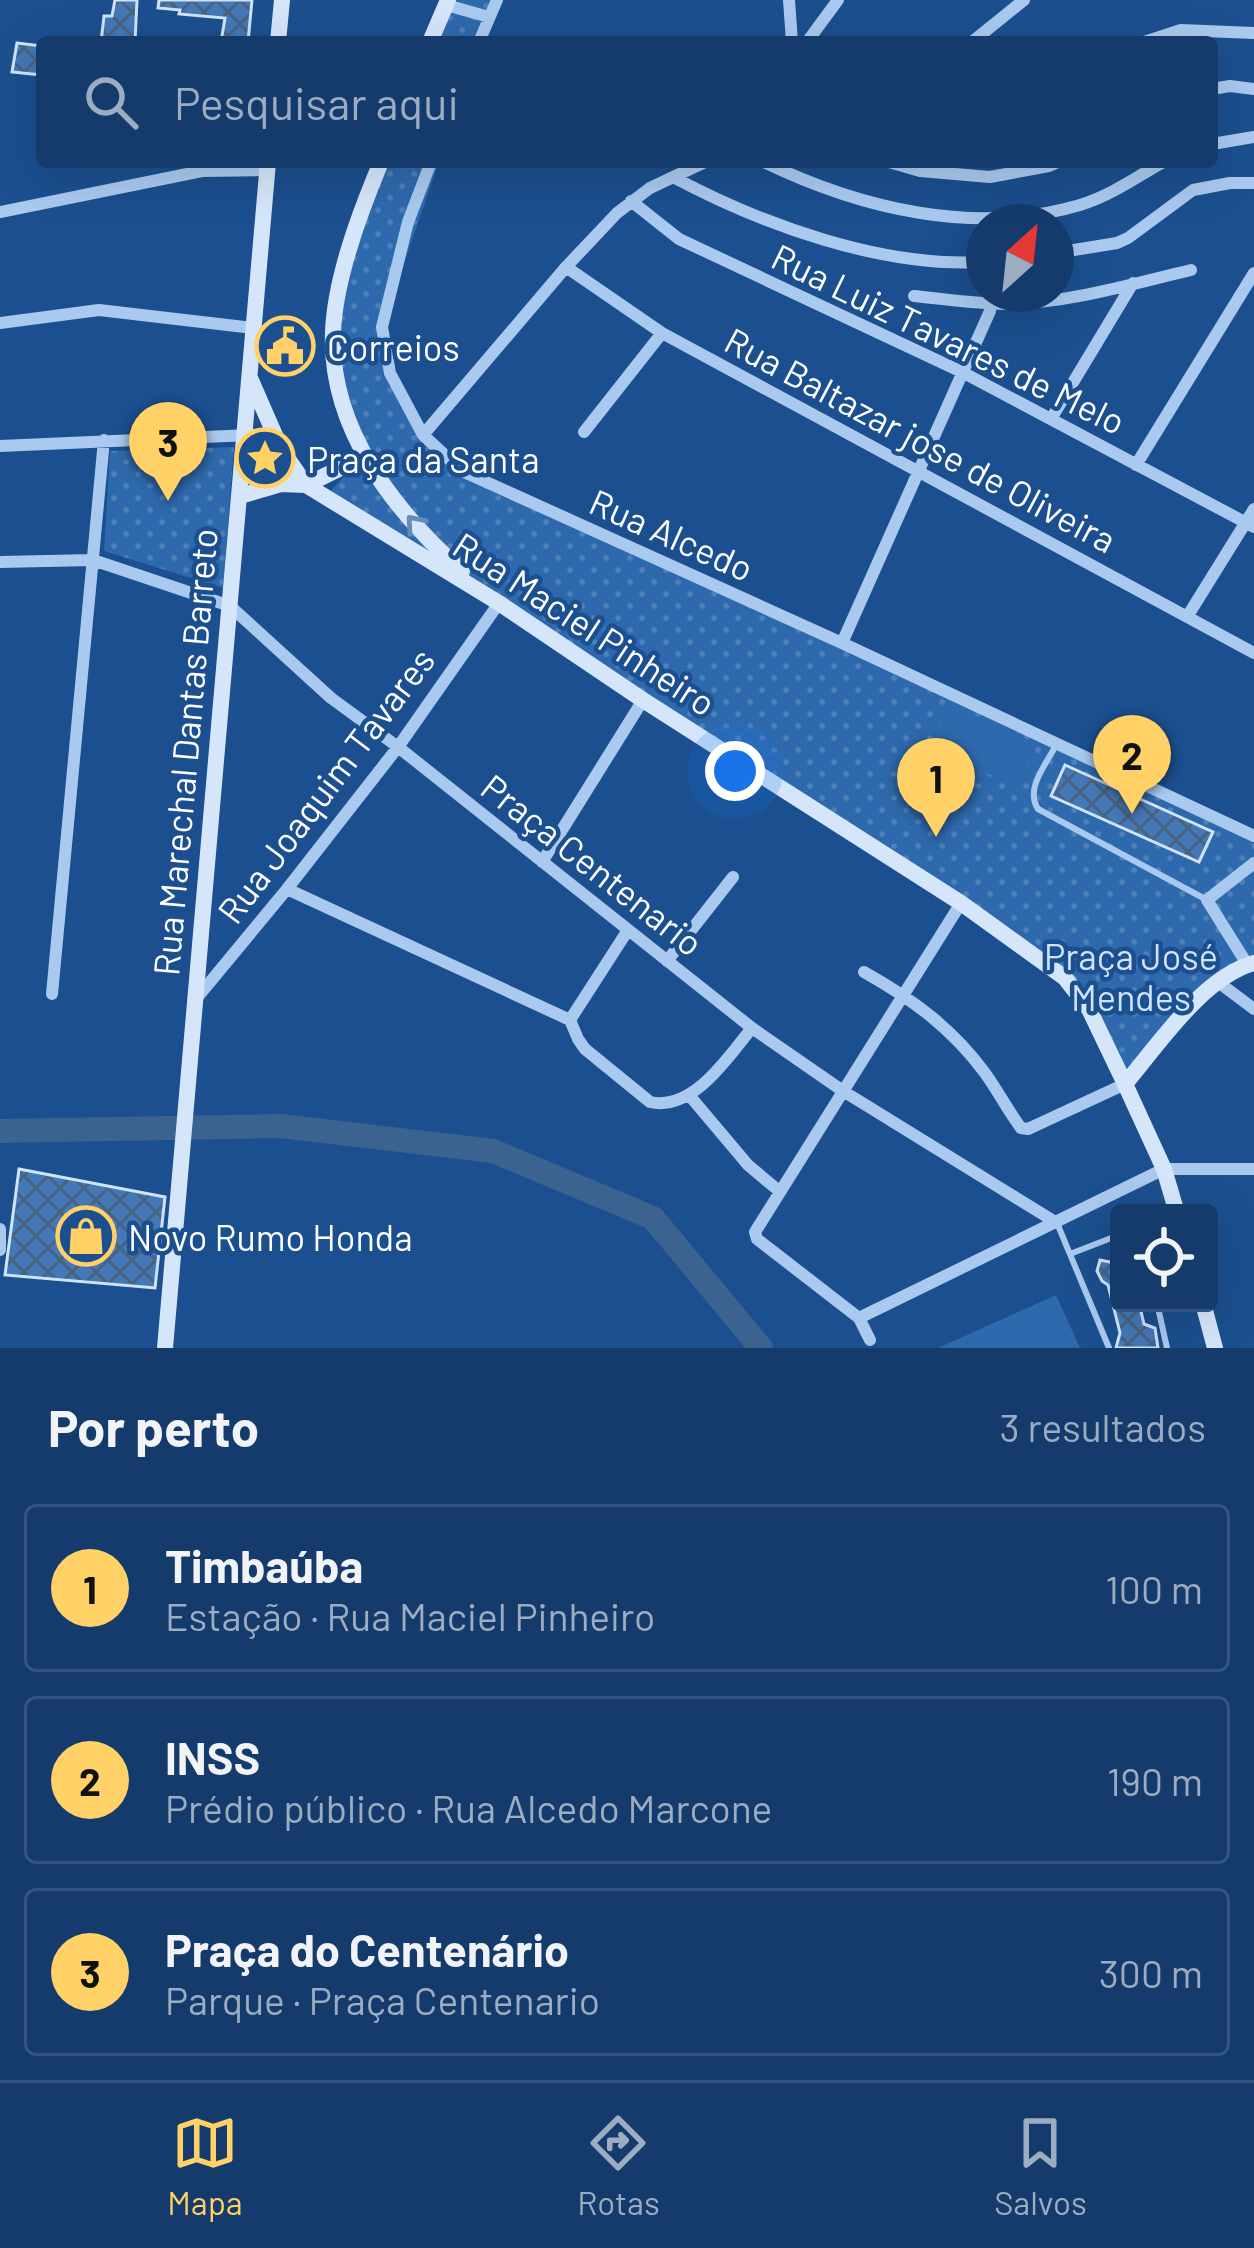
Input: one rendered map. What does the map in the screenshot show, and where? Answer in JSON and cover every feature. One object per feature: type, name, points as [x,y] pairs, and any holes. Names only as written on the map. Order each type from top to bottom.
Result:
[{"type":"street","points":[[279,36],[282,0]]},
{"type":"street","points":[[481,36],[496,0]]},
{"type":"street","points":[[788,0],[791,36]]},
{"type":"street","points":[[811,36],[838,0]]},
{"type":"street","points":[[979,36],[1024,0]]},
{"type":"street","points":[[433,36],[447,3],[489,17]]},
{"type":"street","points":[[1162,36],[1208,29],[1254,33]]},
{"type":"street","points":[[1218,88],[1254,89]]},
{"type":"street","points":[[1218,143],[1254,137]]},
{"type":"street","points":[[0,212],[202,171],[242,168]]},
{"type":"street","name":"Rua Marechal Dantas Barreto","points":[[165,1348],[268,168]]},
{"type":"street","points":[[378,168],[359,213],[333,330],[341,399],[364,457],[408,518],[499,603]]},
{"type":"street","points":[[429,168],[408,222],[382,327],[390,373],[423,435],[566,267],[631,201],[692,168]]},
{"type":"street","points":[[779,168],[850,197],[935,216],[978,218],[1082,204],[1151,168]]},
{"type":"street","points":[[910,168],[990,177],[1038,168]]},
{"type":"street","points":[[673,177],[717,200],[872,252],[925,262],[966,262]]},
{"type":"street","points":[[1074,250],[1128,238],[1193,190],[1254,183]]},
{"type":"street","name":"Rua Luiz Tavares de Melo","points":[[631,201],[679,239],[962,372],[1250,525]]},
{"type":"street","name":"Rua Baltazar jose de Oliveira","points":[[566,267],[662,333],[1254,653]]},
{"type":"street","points":[[914,296],[1009,304],[1078,296],[1191,270]]},
{"type":"street","points":[[1136,465],[1254,273]]},
{"type":"street","points":[[1051,419],[1133,284]]},
{"type":"street","points":[[0,323],[84,310],[254,328]]},
{"type":"street","points":[[842,643],[990,312]]},
{"type":"street","points":[[584,432],[662,333]]},
{"type":"street","name":"Rua Maciel Pinheiro","points":[[250,378],[273,434],[306,485],[499,603],[962,903],[1066,978],[1088,1009],[1125,1084],[1164,1169],[1174,1204]]},
{"type":"street","points":[[0,446],[273,434]]},
{"type":"street","name":"Rua Alcedo","points":[[423,435],[462,471],[1254,836]]},
{"type":"street","points":[[52,994],[104,440]]},
{"type":"street","points":[[240,496],[281,484],[306,485],[364,457]]},
{"type":"street","points":[[1187,617],[1250,525],[1254,509]]},
{"type":"street","name":"Praça Centenario","points":[[0,562],[93,560],[230,606],[300,673],[752,1028],[843,1091],[1057,1223]]},
{"type":"street","name":"Rua Joaquim Tavares","points":[[195,1000],[398,747],[499,603]]},
{"type":"street","points":[[542,862],[643,700]]},
{"type":"street","points":[[864,972],[938,1019],[988,1077],[1021,1128],[1028,1129],[1125,1084],[1189,1008],[1218,982],[1251,964],[1207,901],[1254,863]]},
{"type":"street","points":[[667,961],[733,877]]},
{"type":"street","points":[[287,890],[570,1020],[578,1040],[650,1102],[669,1103],[689,1094],[752,1028]]},
{"type":"street","points":[[870,1340],[859,1318],[757,1239],[756,1228],[962,903]]},
{"type":"street","points":[[570,1020],[628,930]]},
{"type":"street","points":[[1218,982],[1254,1009]]},
{"type":"street","points":[[689,1094],[748,1165],[779,1191]]},
{"type":"street","points":[[859,1318],[1164,1169],[1254,1169]]},
{"type":"street","points":[[0,1250],[1,1231]]},
{"type":"street","points":[[1205,1312],[1215,1348]]},
{"type":"lane","points":[[1057,744],[1032,792],[1039,809],[1207,901]]},
{"type":"lane","points":[[1057,1223],[1109,1348]]},
{"type":"lane","points":[[1070,1254],[1110,1238]]},
{"type":"lane","points":[[1159,1312],[1167,1348]]},
{"type":"green space","points":[[448,0],[497,0],[483,36],[433,36]]},
{"type":"green space","name":"Praça José Mendes","points":[[379,168],[437,168],[382,327],[390,373],[424,435],[462,471],[1254,837],[1254,963],[1218,979],[1125,1084],[1065,978],[325,497],[363,456],[333,330]]},
{"type":"green space","points":[[234,447],[223,588],[104,551],[110,451]]},
{"type":"green space","points":[[950,704],[1037,744],[1017,787],[930,747]]},
{"type":"green space","points":[[1056,1295],[1080,1348],[938,1348]]},
{"type":"building","points":[[115,0],[137,0],[135,36],[102,36],[104,16],[112,16]]},
{"type":"building","points":[[159,0],[252,0],[249,36],[222,36],[225,18],[158,8]]},
{"type":"building","points":[[17,43],[36,45],[36,74],[12,72]]},
{"type":"building","name":"Correios","points":[[275,333],[297,337],[294,367],[275,365]]},
{"type":"building","points":[[1065,765],[1213,832],[1199,862],[1051,796]]},
{"type":"building","name":"Novo Rumo Honda","points":[[19,1169],[165,1197],[155,1288],[5,1275]]},
{"type":"building","points":[[1100,1260],[1110,1262],[1110,1293],[1108,1285],[1097,1271]]},
{"type":"building","points":[[1115,1312],[1141,1312],[1144,1324],[1155,1328],[1158,1348],[1116,1348],[1120,1333]]},
{"type":"waterway","points":[[0,1131],[281,1126],[493,1151],[653,1218],[761,1348]]},
{"type":"place","name":"Correios","points":[[285,346]]},
{"type":"place","name":"Praça da Santa","points":[[265,458]]},
{"type":"place","name":"Praça do Centenário","points":[[168,501]]},
{"type":"place","name":"INSS","points":[[1132,814]]},
{"type":"place","name":"Timbaúba","points":[[936,837]]},
{"type":"place","name":"Novo Rumo Honda","points":[[86,1236]]}]
